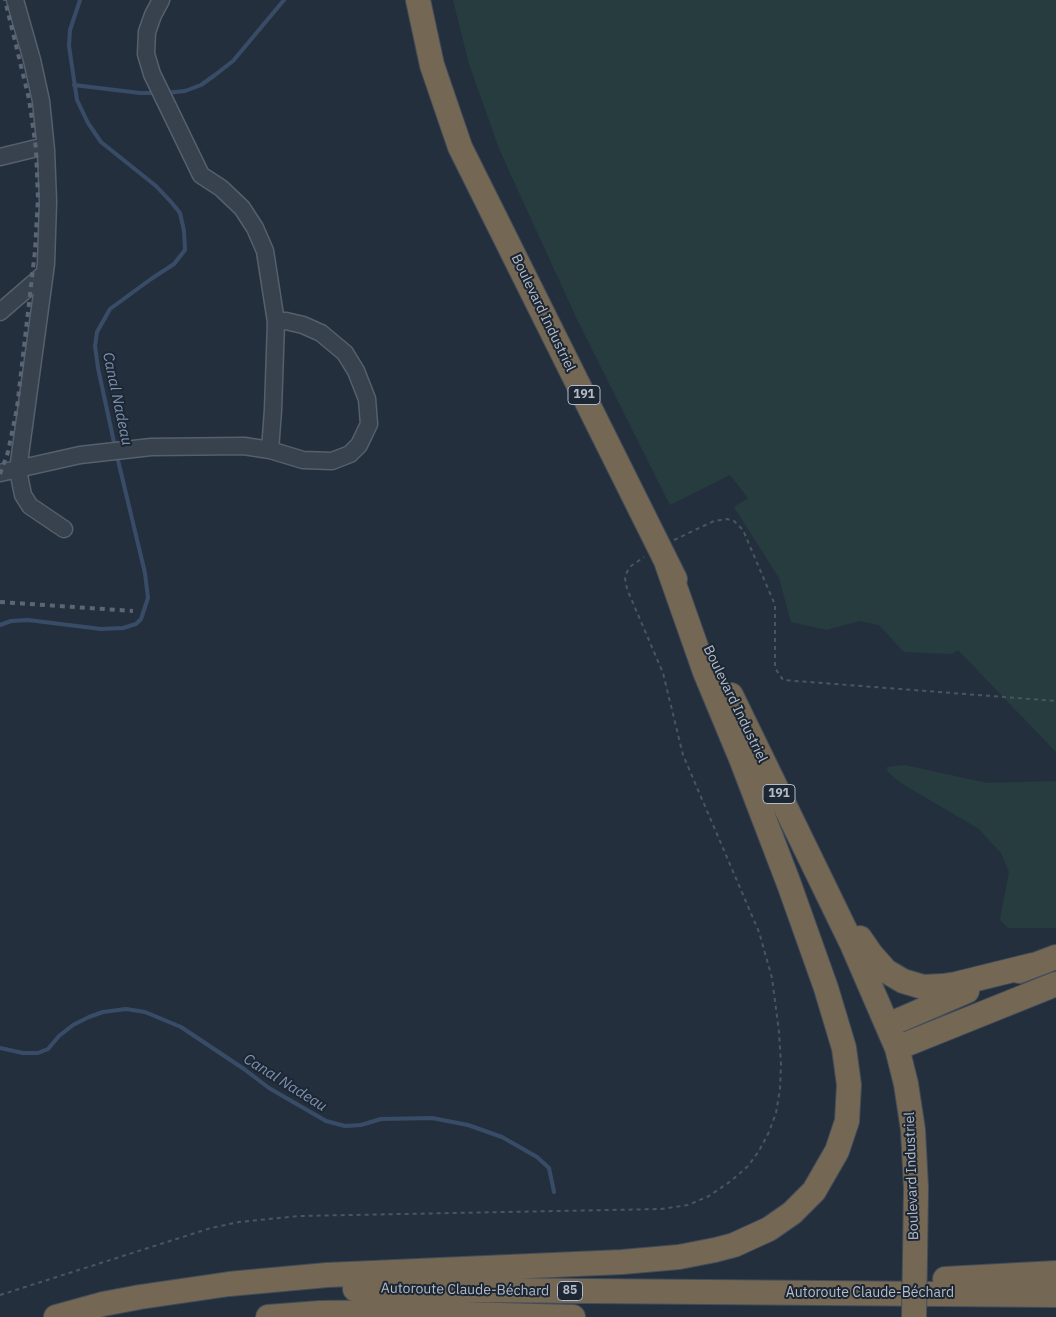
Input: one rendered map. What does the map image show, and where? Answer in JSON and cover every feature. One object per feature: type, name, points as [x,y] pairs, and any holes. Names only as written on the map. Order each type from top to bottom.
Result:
[{"type":"highway","name":"Boulevard Industriel","points":[[418,0],[432,65],[451,124],[470,170],[501,226],[852,944],[897,1048],[906,1084],[913,1130],[916,1188],[914,1317]]},
{"type":"highway","name":"Boulevard Industriel","points":[[435,0],[457,100],[501,226]]},
{"type":"highway","points":[[56,1317],[103,1304],[230,1284],[327,1275],[622,1262],[679,1257],[734,1245],[769,1229],[792,1213],[814,1191],[837,1151],[847,1121],[849,1085],[844,1048],[826,988],[785,875],[745,769],[705,672],[663,556]]},
{"type":"highway","points":[[781,799],[863,944],[877,962],[894,977],[918,986],[944,986],[1033,965]]},
{"type":"highway","points":[[888,1025],[964,992],[1056,957]]},
{"type":"highway","points":[[897,1048],[1056,984]]},
{"type":"highway","points":[[597,1292],[699,1285],[953,1279],[1056,1273]]},
{"type":"highway","name":"Autoroute Claude-Béchard","points":[[86,1317],[167,1302],[241,1293],[292,1290],[1056,1295]]},
{"type":"highway","name":"Autoroute Claude-Béchard","points":[[268,1317],[390,1312],[572,1317]]},
{"type":"lane","points":[[15,0],[32,60],[41,102],[48,202],[44,274],[18,470],[23,495],[30,506],[64,529]]},
{"type":"lane","points":[[161,0],[147,32],[146,54],[152,74],[201,175],[221,188],[242,208],[255,228],[265,251],[276,322],[270,450]]},
{"type":"lane","points":[[0,157],[45,146]]},
{"type":"lane","points":[[0,312],[44,274]]},
{"type":"lane","points":[[0,473],[80,455],[151,447],[244,446],[270,450],[302,460],[332,461],[350,454],[360,445],[369,424],[367,399],[356,371],[345,353],[321,333],[303,325],[286,321],[276,322]]},
{"type":"path","points":[[0,1295],[211,1228],[239,1222],[299,1216],[661,1209],[688,1205],[708,1196],[731,1181],[748,1166],[769,1132],[776,1113],[780,1089],[782,1064],[772,978],[759,932],[683,755],[663,673],[627,589],[625,578],[631,566],[638,560],[663,556],[714,521],[727,519],[734,521],[743,530],[775,606],[775,668],[784,680],[1056,701]]},
{"type":"green space","points":[[453,0],[1056,0],[1056,752],[958,650],[951,654],[904,652],[879,625],[859,621],[827,630],[791,622],[779,578],[734,507],[748,498],[730,475],[670,505],[576,317],[500,151],[469,64]]},
{"type":"green space","points":[[905,765],[987,783],[1056,781],[1056,928],[1008,928],[1000,920],[1009,872],[1001,853],[979,829],[901,783],[888,772],[887,767]]},
{"type":"waterway","name":"Canal Nadeau","points":[[80,0],[70,30],[69,46],[77,100],[88,123],[101,142],[156,186],[172,203],[180,213],[184,231],[185,250],[174,264],[110,309],[97,332],[95,346],[98,368],[115,447]]},
{"type":"waterway","points":[[166,93],[185,91],[201,85],[233,61],[284,0]]},
{"type":"waterway","points":[[74,85],[140,93],[157,93]]},
{"type":"waterway","name":"Canal Nadeau","points":[[0,625],[11,621],[28,620],[101,629],[123,628],[136,624],[141,619],[148,598],[145,573],[117,456]]},
{"type":"waterway","name":"Canal Nadeau","points":[[0,1048],[23,1053],[38,1053],[48,1049],[59,1036],[73,1025],[89,1017],[103,1012],[126,1009],[145,1012],[181,1027],[269,1088],[326,1121],[345,1126],[361,1125],[381,1119],[432,1118],[468,1125],[502,1137],[537,1157],[549,1168],[554,1192]]},
{"type":"railway","points":[[0,474],[8,452],[17,408],[35,251],[38,198],[36,149],[29,99],[5,0]]},
{"type":"railway","points":[[0,602],[133,611]]}]
